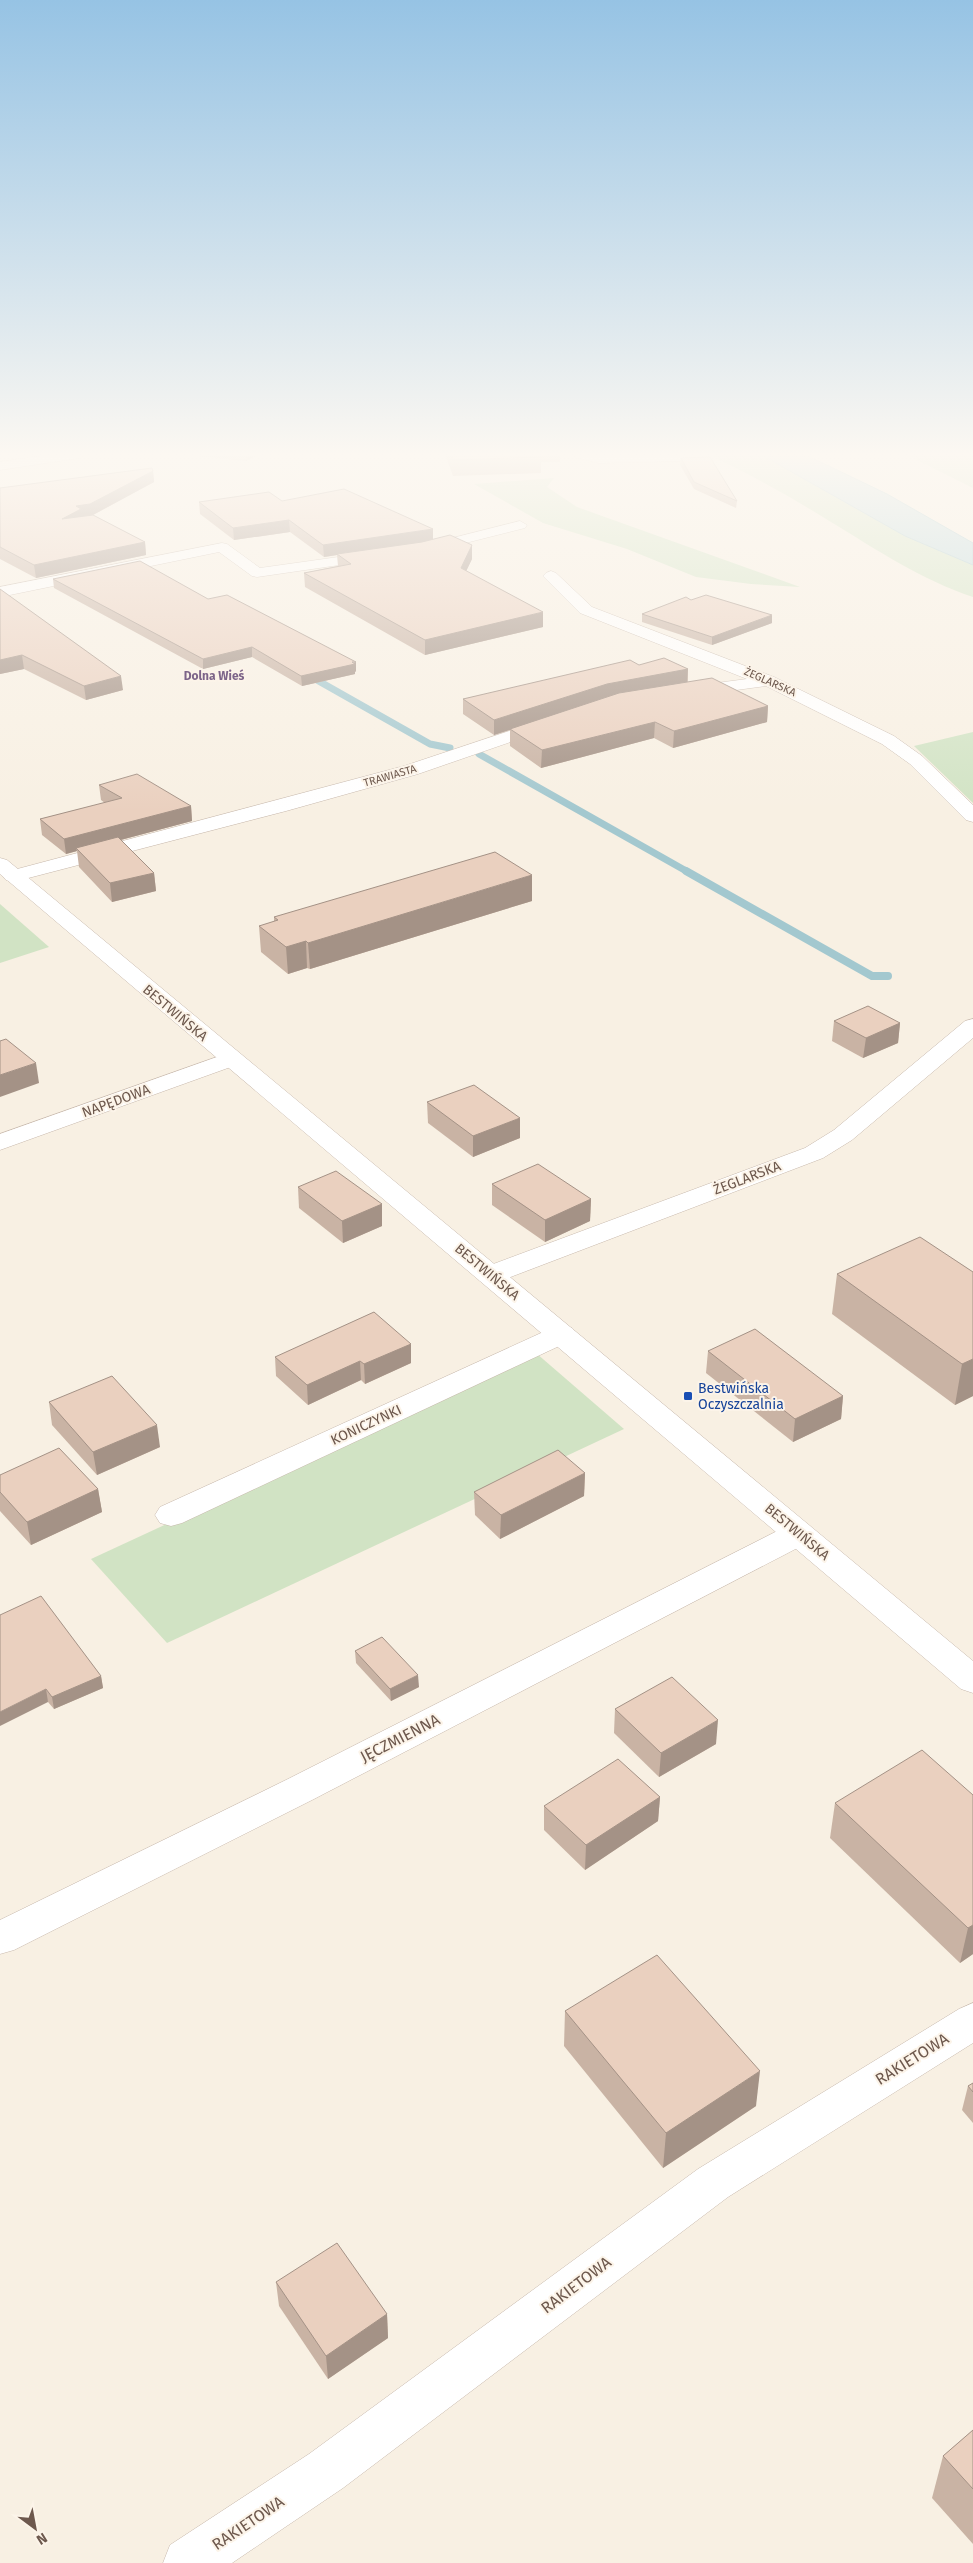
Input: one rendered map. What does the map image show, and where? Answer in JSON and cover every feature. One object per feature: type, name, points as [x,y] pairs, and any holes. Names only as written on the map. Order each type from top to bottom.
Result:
[{"type":"street","points":[[0,592],[89,574]]},
{"type":"street","name":"ŻEGLARSKA","points":[[551,576],[586,610],[768,681],[860,725],[902,749],[916,760],[973,816]]},
{"type":"street","points":[[673,693],[768,681]]},
{"type":"street","name":"TRAWIASTA","points":[[7,870],[383,778],[561,719]]},
{"type":"street","name":"BESTWIŃSKA","points":[[7,870],[973,1680]]},
{"type":"street","name":"ŻEGLARSKA","points":[[490,1275],[814,1153],[843,1135],[973,1026]]},
{"type":"street","name":"NAPĘDOWA","points":[[0,1142],[231,1059]]},
{"type":"street","name":"KONICZYNKI","points":[[171,1515],[562,1334]]},
{"type":"street","name":"JĘCZMIENNA","points":[[0,1938],[301,1789],[798,1534]]},
{"type":"street","name":"RAKIETOWA","points":[[188,2563],[326,2471],[713,2184],[973,2021]]},
{"type":"green space","points":[[688,574],[763,574],[800,587],[751,584],[696,577]]},
{"type":"green space","points":[[919,574],[973,574],[973,597],[954,590]]},
{"type":"green space","points":[[973,732],[973,803],[914,746]]},
{"type":"green space","points":[[0,904],[49,947],[0,963]]},
{"type":"green space","points":[[536,1353],[624,1429],[167,1643],[91,1559]]},
{"type":"building","points":[[79,574],[163,574],[208,599],[227,595],[356,662],[352,662],[355,664],[301,676],[252,647],[203,659],[53,579]]},
{"type":"building","points":[[305,574],[471,574],[543,612],[425,640]]},
{"type":"building","points":[[0,589],[121,676],[84,686],[22,655],[0,660]]},
{"type":"building","points":[[706,595],[772,615],[712,637],[642,614],[686,597],[691,600]]},
{"type":"building","points":[[664,658],[688,669],[607,684],[494,720],[463,699],[630,660],[639,665]]},
{"type":"building","points":[[712,678],[768,706],[674,731],[655,722],[542,750],[510,729],[619,693]]},
{"type":"building","points":[[137,774],[191,806],[64,839],[40,819],[122,798],[99,785]]},
{"type":"building","points":[[118,837],[154,873],[110,883],[76,848]]},
{"type":"building","points":[[495,852],[532,875],[308,943],[306,941],[286,947],[259,926],[278,920],[274,917]]},
{"type":"building","points":[[868,1006],[900,1023],[866,1038],[834,1021]]},
{"type":"building","points":[[6,1039],[36,1063],[0,1075],[0,1041]]},
{"type":"building","points":[[474,1085],[520,1118],[473,1136],[427,1102]]},
{"type":"building","points":[[538,1164],[591,1199],[545,1220],[492,1184]]},
{"type":"building","points":[[336,1171],[382,1204],[342,1221],[298,1187]]},
{"type":"building","points":[[920,1237],[973,1272],[973,1359],[962,1364],[837,1274]]},
{"type":"building","points":[[374,1312],[411,1344],[364,1364],[360,1361],[307,1385],[275,1357]]},
{"type":"building","points":[[755,1329],[843,1396],[795,1419],[708,1351]]},
{"type":"building","points":[[112,1376],[157,1425],[93,1452],[49,1402]]},
{"type":"building","points":[[59,1448],[98,1489],[27,1522],[0,1492],[0,1475]]},
{"type":"building","points":[[558,1450],[585,1473],[501,1515],[474,1492]]},
{"type":"building","points":[[41,1596],[101,1676],[52,1697],[46,1689],[0,1712],[0,1615]]},
{"type":"building","points":[[382,1637],[418,1675],[390,1689],[355,1651]]},
{"type":"building","points":[[672,1677],[718,1720],[661,1753],[615,1709]]},
{"type":"building","points":[[922,1750],[973,1795],[973,1925],[968,1928],[835,1803]]},
{"type":"building","points":[[618,1759],[660,1797],[586,1845],[544,1806]]},
{"type":"building","points":[[657,1955],[760,2071],[666,2133],[565,2011]]},
{"type":"building","points":[[973,2083],[973,2092],[968,2086]]},
{"type":"building","points":[[337,2243],[387,2314],[326,2356],[276,2282]]},
{"type":"building","points":[[973,2430],[973,2489],[943,2456]]},
{"type":"waterway","points":[[308,675],[430,744],[450,748]]},
{"type":"waterway","points":[[479,754],[688,872]]},
{"type":"waterway","points":[[686,871],[872,976],[888,976]]},
{"type":"place","name":"Bestwińska Oczyszczalnia","points":[[688,1396]]},
{"type":"district","name":"Dolna Wieś","points":[[214,676]]}]
